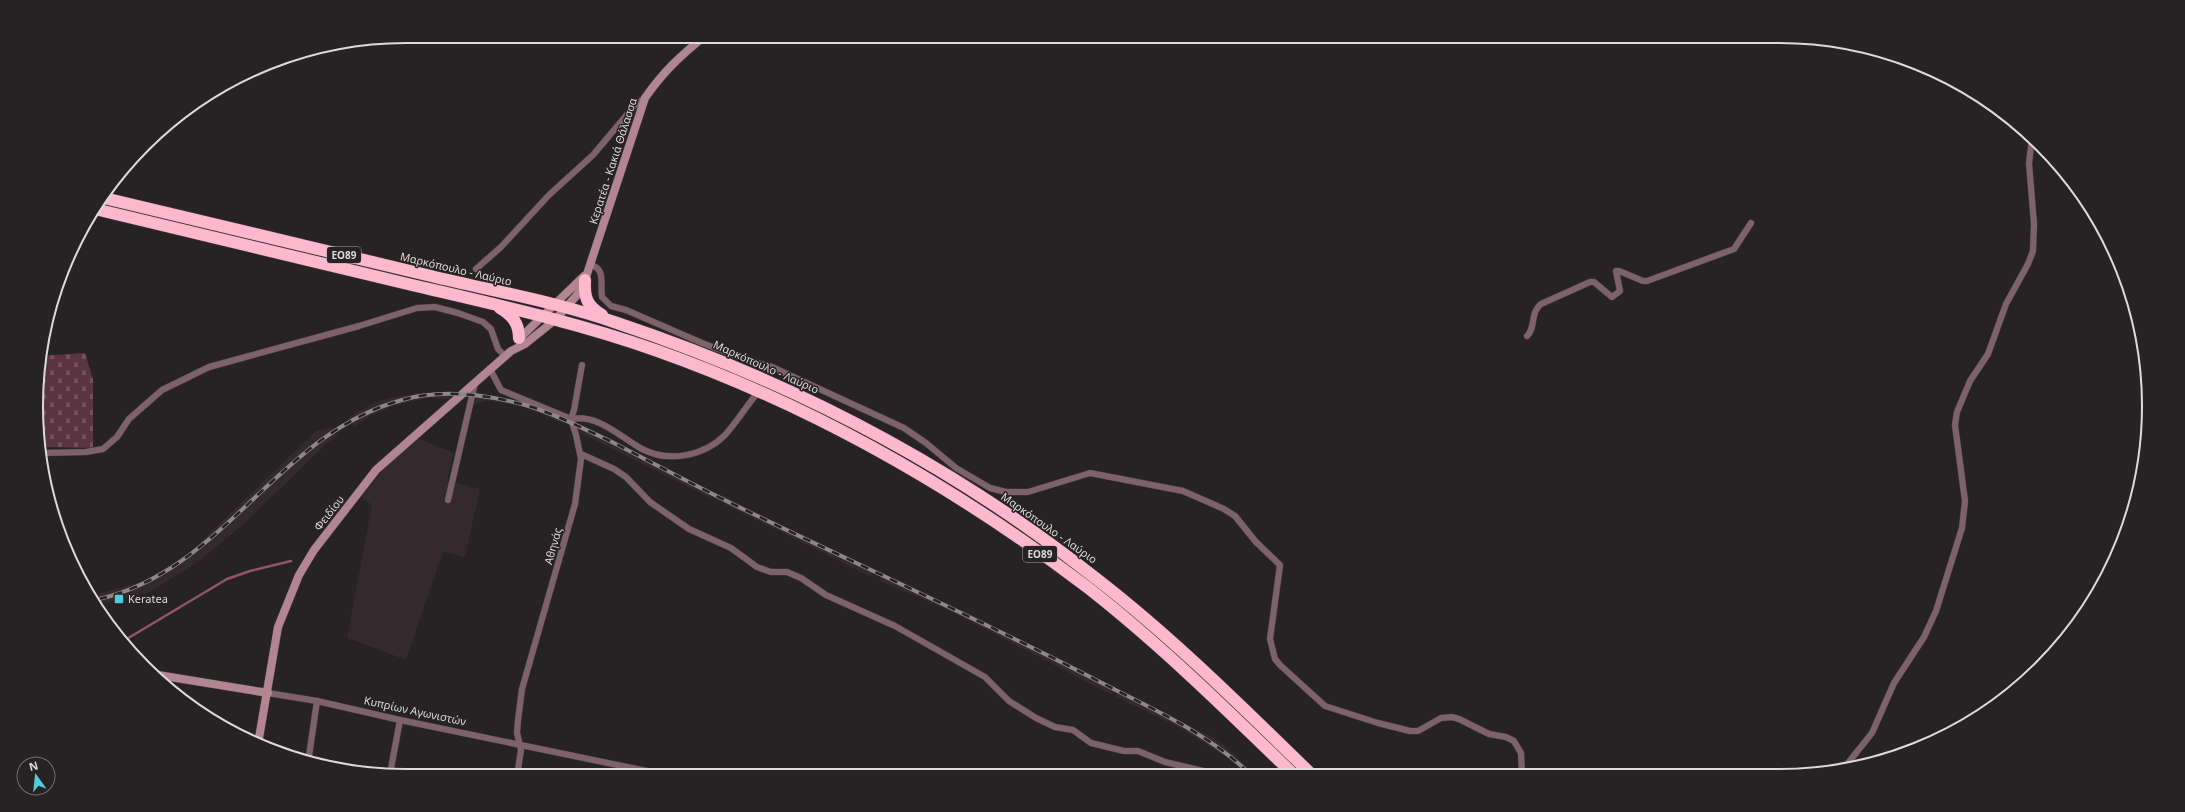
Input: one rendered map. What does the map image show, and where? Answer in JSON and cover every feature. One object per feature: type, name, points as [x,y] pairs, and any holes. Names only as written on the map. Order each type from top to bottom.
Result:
[{"type":"highway","name":"Μαρκόπουλο - Λαύριο","points":[[108,199],[553,305],[612,321],[704,354],[807,398],[897,445],[981,496],[1098,579],[1192,660],[1306,769]]},
{"type":"highway","name":"ΕΟ89","points":[[100,211],[542,316],[655,350],[759,391],[802,410],[892,457],[974,507],[1088,588],[1236,718],[1288,769]]},
{"type":"highway","points":[[585,280],[585,297],[590,308],[612,321]]},
{"type":"highway","points":[[490,303],[511,315],[518,327],[519,338]]},
{"type":"main road","name":"Κερατέα - Κακιά Θάλασσα","points":[[508,354],[525,344],[555,320],[577,295],[592,265],[645,98],[665,71],[696,43]]},
{"type":"main road","name":"Κερατέα - Κακιά Θάλασσα","points":[[508,354],[519,338],[576,285],[592,265]]},
{"type":"main road","name":"Φειδίου","points":[[259,738],[278,627],[299,575],[314,550],[376,470],[508,354]]},
{"type":"main road","name":"Κυπρίων Αγωνιστών","points":[[164,676],[268,693]]},
{"type":"street","points":[[476,270],[501,247],[549,195],[592,155],[636,104],[645,98]]},
{"type":"street","points":[[1849,762],[1872,733],[1894,683],[1924,637],[1936,611],[1962,528],[1965,501],[1955,425],[1957,412],[1970,381],[1988,354],[2006,304],[2033,251],[2034,224],[2029,163],[2031,145]]},
{"type":"street","points":[[1527,336],[1532,332],[1534,314],[1537,307],[1541,304],[1590,282],[1594,282],[1612,297],[1620,291],[1616,271],[1619,270],[1643,281],[1647,280],[1734,249],[1751,223]]},
{"type":"street","points":[[592,265],[597,266],[601,271],[602,297],[611,306],[626,310],[750,361],[772,367],[904,428],[931,447],[956,468],[990,488],[1006,492],[1028,492],[1082,474],[1100,473],[1184,491],[1224,509],[1242,523],[1256,542],[1280,565],[1270,639],[1272,650],[1280,665],[1308,692],[1325,706],[1378,724],[1410,731],[1418,731],[1441,718],[1452,717],[1459,719],[1489,734],[1506,737],[1514,741],[1521,753],[1522,769]]},
{"type":"street","points":[[46,453],[86,452],[103,449],[117,438],[129,419],[162,390],[209,366],[359,326],[418,308],[435,307],[483,322],[491,329],[498,349],[508,354]]},
{"type":"street","points":[[571,419],[582,365]]},
{"type":"street","points":[[490,369],[501,390],[571,419],[583,418],[594,421],[614,430],[642,449],[651,452],[684,457],[701,451],[724,435],[759,391]]},
{"type":"street","points":[[448,500],[475,382]]},
{"type":"street","name":"Αθηνάς","points":[[518,769],[520,745],[517,733],[522,689],[575,504],[580,454],[571,419]]},
{"type":"street","points":[[580,454],[614,469],[626,477],[650,502],[668,516],[689,529],[731,548],[757,567],[772,572],[787,572],[801,578],[826,595],[895,626],[985,677],[1009,701],[1036,718],[1055,727],[1072,730],[1091,743],[1124,751],[1138,751],[1164,762],[1194,769]]},
{"type":"street","name":"Κυπρίων Αγωνιστών","points":[[268,693],[317,701],[400,720],[637,769]]},
{"type":"street","points":[[309,756],[317,701]]},
{"type":"street","points":[[391,768],[400,720]]},
{"type":"shaded area","points":[[419,393],[455,393],[449,399],[427,398],[393,406],[370,416],[354,427],[349,417],[376,402],[393,397]]},
{"type":"shaded area","points":[[481,395],[497,397],[543,410],[562,418],[566,425],[534,411],[506,403],[486,401],[472,405],[473,401]]},
{"type":"shaded area","points":[[578,424],[709,490],[712,499],[577,431]]},
{"type":"shaded area","points":[[331,427],[337,436],[322,448],[244,524],[198,562],[150,592],[101,604],[98,594],[144,581],[190,552],[316,431]]},
{"type":"shaded area","points":[[417,438],[454,453],[447,480],[480,489],[465,557],[443,552],[406,660],[347,638],[372,505],[361,497],[380,473]]},
{"type":"shaded area","points":[[721,495],[874,570],[871,577],[724,504]]},
{"type":"shaded area","points":[[882,574],[968,613],[1116,689],[1112,695],[942,607],[879,581]]},
{"type":"shaded area","points":[[1119,691],[1213,737],[1234,754],[1248,769],[1241,769],[1231,760],[1180,728],[1114,696]]},
{"type":"green space","points":[[85,353],[93,379],[93,448],[45,447],[43,406],[47,356]]},
{"type":"waterway","points":[[128,638],[227,579],[250,571],[291,561]]},
{"type":"railway","points":[[99,599],[143,584],[182,560],[217,532],[284,470],[320,441],[358,417],[402,400],[418,396],[434,394],[467,394],[484,396],[532,407],[552,414],[610,441],[728,502],[1012,637],[1179,723],[1216,746],[1245,769]]},
{"type":"place","name":"Keratea","points":[[119,599]]}]
